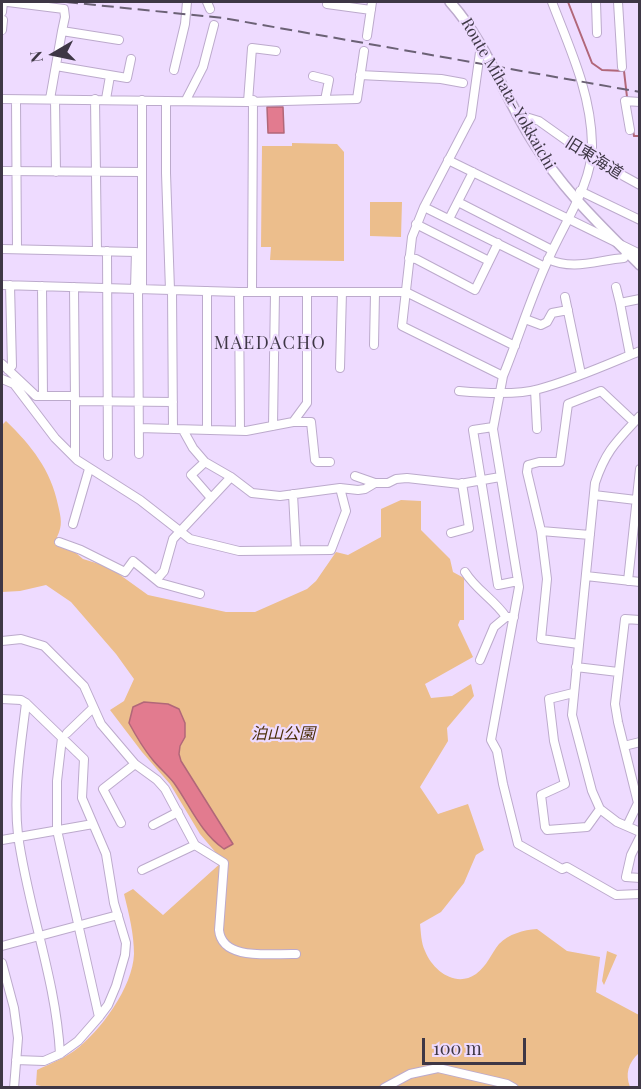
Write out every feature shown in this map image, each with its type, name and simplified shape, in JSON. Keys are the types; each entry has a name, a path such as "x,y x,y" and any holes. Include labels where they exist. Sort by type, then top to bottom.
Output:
{"main road":[{"name":"Route Mihata-Yokkaichi","path":"450,2 463,16 481,45 516,114 554,174 576,201 639,265"}],"street":[{"path":"2,30 3,2"},
{"path":"8,2 64,9 65,17 56,66 53,100 56,172"},
{"path":"174,70 185,24 187,2"},
{"path":"367,36 372,2"},
{"path":"552,2 582,81 590,125 591,158 589,174 546,263 503,376 499,393 494,427 519,587 510,617 491,740 497,751 518,844 587,884"},
{"path":"596,2 597,33"},
{"path":"618,2 622,67"},
{"path":"327,4 370,10"},
{"path":"186,100 203,67 214,25"},
{"path":"62,31 119,40"},
{"path":"481,45 471,117 424,207 412,237 402,326 503,376"},
{"path":"252,292 252,48 276,51"},
{"path":"2,99 251,101 357,99 364,51"},
{"path":"56,66 127,78 131,59"},
{"path":"360,75 441,79 463,83"},
{"path":"106,99 110,76"},
{"path":"313,76 329,80 326,100"},
{"path":"16,99 17,249"},
{"path":"94,99 97,251"},
{"path":"140,454 138,289 142,100"},
{"path":"166,101 173,429"},
{"path":"630,130 625,101 639,102"},
{"name":"旧東海道","path":"516,114 539,122 591,158 639,183"},
{"path":"448,160 639,254"},
{"path":"2,171 142,172"},
{"path":"449,219 473,172"},
{"path":"580,191 639,220"},
{"path":"458,201 552,250"},
{"path":"424,207 498,243 546,263 574,266 624,258 627,252"},
{"path":"416,224 489,261"},
{"path":"409,258 475,290 498,243"},
{"path":"2,249 136,252 138,289"},
{"path":"107,251 108,456"},
{"path":"8,370 12,366 6,285 252,292 406,292 515,346"},
{"path":"42,286 43,396"},
{"path":"74,287 75,456"},
{"path":"616,287 630,355"},
{"path":"207,291 207,430"},
{"path":"239,291 240,431"},
{"path":"273,426 275,292"},
{"path":"293,422 307,403 307,292"},
{"path":"340,368 342,292"},
{"path":"374,345 375,293"},
{"path":"565,297 581,374"},
{"path":"620,303 639,299"},
{"path":"525,319 541,325 547,322 552,314 568,310"},
{"path":"459,391 499,393 536,390 639,351"},
{"path":"2,364 36,396 107,402 173,402"},
{"path":"2,379 14,384 55,438 89,469 140,500 190,539 239,551 331,550 346,511 340,488"},
{"path":"536,390 537,429"},
{"path":"579,644 541,639 547,579 541,531 527,472 528,465 539,462 560,462 568,404 601,392 637,419 610,447 600,466 595,483 579,644 573,693 572,714 592,791 600,809 607,816 639,835 626,877 639,878"},
{"path":"139,428 240,431 293,422 311,422 315,460 330,462"},
{"path":"494,427 473,430 498,585 518,581"},
{"path":"183,430 193,448 205,462 252,493 280,496 340,488 358,490 375,483"},
{"path":"205,462 191,475 211,498"},
{"path":"73,524 89,469"},
{"path":"628,581 639,469"},
{"path":"355,476 375,483 388,483 396,479 407,478 462,483 500,477"},
{"path":"157,579 164,571 173,539 178,531 231,477"},
{"path":"451,533 470,528 462,483"},
{"path":"293,494 296,550"},
{"path":"594,495 636,500"},
{"path":"541,531 590,535"},
{"path":"59,542 81,550 125,572 133,561 160,583 200,594"},
{"path":"465,572 471,581 510,617"},
{"path":"586,576 639,582"},
{"path":"480,660 494,627 510,617"},
{"path":"627,826 638,803 615,704 625,619 639,620"},
{"path":"2,641 21,639 44,646 84,686 101,724 135,764 161,784 195,845 224,863 219,930 226,945 231,950 243,953 296,954"},
{"path":"576,667 618,672"},
{"path":"573,693 549,699 554,741 565,784 541,795 545,827 547,830 587,827 600,809"},
{"path":"2,699 21,700 26,703 65,735 84,759 81,792 106,854 126,943 126,955 113,994 99,1017 78,1041 45,1061 16,1060"},
{"path":"26,703 17,789 18,836 54,998 60,1054"},
{"path":"93,708 65,735 57,790 57,830 99,1017"},
{"path":"624,746 639,742"},
{"path":"121,823 103,789 135,764"},
{"path":"153,825 178,812"},
{"path":"2,840 93,824"},
{"path":"142,870 195,845"},
{"path":"562,869 567,867 616,895 639,894"},
{"path":"2,946 118,915"},
{"path":"2,963 14,1008 18,1038 14,1088"},
{"path":"384,1088 410,1074 438,1068 507,1084 514,1088"}],"green space":[{"path":"292,143 337,144 344,152 344,261 270,260 271,247 261,247 262,146 292,146"},
{"path":"370,202 402,202 401,237 370,236"},
{"name":"泊山公園","path":"6,421 32,449 50,480 61,518 57,537 83,559 109,567 148,595 226,612 255,612 307,589 316,581 336,552 348,555 381,537 381,509 401,500 421,501 421,530 450,559 453,572 464,578 464,620 460,620 458,625 473,657 425,684 431,698 452,696 471,684 474,696 447,728 448,741 420,787 438,814 468,804 484,850 476,855 464,883 441,912 420,924 424,948 439,971 461,979 480,971 499,944 507,938 516,933 537,929 567,951 600,957 596,992 639,1015 639,1053 628,1069 630,1087 51,1088 36,1085 37,1070 74,1051 84,1043 104,1021 128,980 134,946 124,894 133,889 163,915 223,861 200,834 170,784 110,710 124,701 134,679 116,654 71,602 46,585 20,591 2,592 2,425"},
{"path":"607,951 617,955 604,985 602,981"}],"shaded area":[{"path":"267,107 283,107 284,133 268,133"},
{"path":"144,702 168,704 179,709 185,723 185,737 179,754 181,761 233,844 224,849 208,835 174,783 140,742 129,723 133,707"}],"waterway":[{"path":"568,2 592,63 602,70 624,71 627,97"},
{"path":"633,130 634,136 640,136"}],"railway":[{"path":"66,2 223,18 640,92"}],"district":[{"name":"MAEDACHO","path":"270,343"}]}
